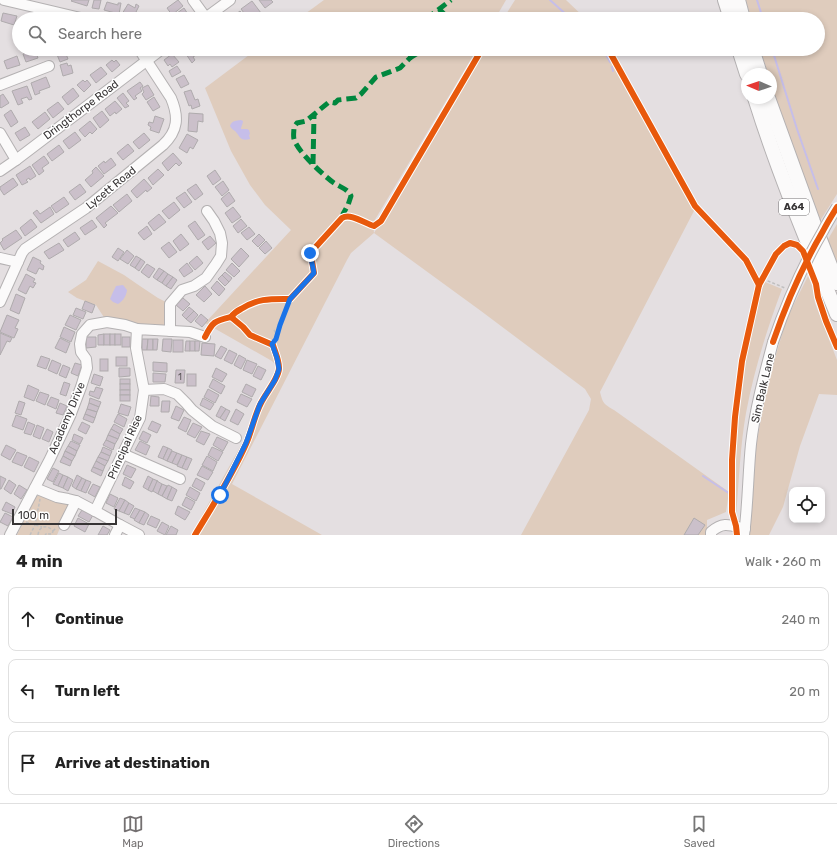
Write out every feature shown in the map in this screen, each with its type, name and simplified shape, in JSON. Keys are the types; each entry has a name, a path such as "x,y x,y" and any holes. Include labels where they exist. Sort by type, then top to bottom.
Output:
{"highway":[{"path":"725,0 729,12"},
{"path":"738,0 741,12"},
{"path":"741,56 745,68"},
{"path":"754,56 758,68"},
{"name":"A64","path":"756,104 801,226 837,314"},
{"name":"A64","path":"770,104 837,283"}],"street":[{"path":"4,0 41,4 64,12"},
{"path":"193,0 201,12"},
{"path":"213,12 230,0"},
{"name":"Lycett Road","path":"0,302 22,253 26,249 86,208 169,140 175,128 176,113 171,98 144,56"},
{"name":"Dringthorpe Road","path":"0,171 152,56"},
{"path":"0,85 49,66"},
{"path":"0,133 16,160"},
{"name":"Sim Balk Lane","path":"744,532 748,471 756,409 773,342 783,313 803,268 815,244 837,207"},
{"path":"170,331 170,304 182,290 194,286 206,278 221,256 222,243 220,234 207,211"},
{"path":"0,258 18,262"},
{"name":"Academy Drive","path":"10,535 19,520 70,416 81,387 87,368 86,359 81,352 80,344 82,334 90,325 107,322 137,329"},
{"path":"137,329 190,332 205,337"},
{"name":"Principal Rise","path":"95,511 140,418 144,390 136,348 137,329"},
{"path":"144,390 164,389 177,394 192,410 212,426 236,438"},
{"path":"123,454 180,479"},
{"path":"35,488 57,497 76,501 139,535"},
{"path":"64,525 76,501"},
{"path":"711,535 711,532 716,527 724,524 744,532"},
{"path":"115,535 120,525"}],"path":[{"path":"756,279 759,285 766,272"},
{"path":"763,279 786,288"},
{"path":"276,335 280,325"},
{"path":"30,535 41,500 35,488"},
{"path":"19,520 42,527 50,527 53,531 52,534 47,533 44,535"},
{"path":"38,535 42,527"}],"shaded area":[{"path":"324,0 506,0 499,12 308,12"},
{"path":"515,0 566,0 579,12 507,12"},
{"path":"746,0 837,0 837,194 820,221 786,133 777,104 777,68 766,68 762,56 825,56 825,12 749,12"},
{"path":"248,56 473,56 373,223 374,233 351,253 347,260 232,484 322,535 191,535 282,372 272,361 205,323 291,230 265,205 250,185 231,151 205,88"},
{"path":"481,56 615,56 651,122 647,128 695,209 600,392 606,405 729,492 726,512 707,520 707,535 521,535 589,410 591,399 585,389 374,233"},
{"path":"243,121 241,129 249,130 250,139 242,139 230,126 233,122"},
{"path":"837,224 837,266 827,241"},
{"path":"98,261 124,275 158,298 170,304 170,324 137,329 107,322 96,305 77,298 68,292 86,280"},
{"path":"808,276 812,285 815,303 837,360 837,395 819,394 800,446 783,507 769,535 748,535 755,451 768,381 787,318"},
{"path":"765,282 782,289 761,350 749,397 742,439 736,516 735,475 738,416 745,360 762,287"},
{"path":"123,285 127,290 124,298 118,304 113,302 110,299 116,286"},
{"path":"41,495 71,502 57,535 17,535 36,496"}],"building":[{"path":"89,0 87,6 71,1"},
{"path":"94,0 101,0 99,9 92,8"},
{"path":"178,0 183,6 176,12 170,12 167,8"},
{"path":"259,0 271,0 273,2 265,8"},
{"path":"252,1 260,12 243,12 241,9"},
{"path":"107,2 118,5 118,3 121,3 119,12 104,10"},
{"path":"128,4 135,8 136,4 139,6 136,12 123,12"},
{"path":"184,8 187,12 178,12"},
{"path":"3,13 12,15 12,24 1,21"},
{"path":"17,56 20,65 7,69 4,61"},
{"path":"24,56 37,56 38,58 26,62"},
{"path":"58,56 67,56 68,59 60,62"},
{"path":"169,56 174,56 179,62 172,67 170,64 168,66 164,60"},
{"path":"187,56 194,56 193,57 195,60 192,63"},
{"path":"112,60 114,62 116,60 120,65 112,72 106,65"},
{"path":"67,63 68,66 71,65 73,73 63,76 60,65"},
{"path":"177,66 181,72 172,77 169,71"},
{"path":"101,67 107,74 96,83 90,75"},
{"path":"184,75 189,84 181,88 176,79"},
{"path":"46,77 50,87 39,91 40,93 35,95 31,83"},
{"path":"83,80 85,82 87,80 91,85 84,92 77,85"},
{"path":"140,82 143,86 140,88 142,91 135,96 137,98 134,100 127,91"},
{"path":"148,85 154,95 146,100 142,94 144,92 142,88"},
{"path":"27,86 32,99 29,100 27,97 21,99 23,103 18,105 12,91"},
{"path":"73,88 79,96 68,105 62,97"},
{"path":"191,90 195,100 198,99 200,106 192,109 191,105 189,106 184,92"},
{"path":"123,93 129,101 126,103 129,106 125,108 117,98"},
{"path":"3,94 9,103 1,108 0,96"},
{"path":"154,97 160,107 153,111 147,102"},
{"path":"115,101 122,109 116,114 115,112 110,116 105,109"},
{"path":"58,102 64,109 53,118 47,110"},
{"path":"11,110 18,122 11,127 4,115"},
{"path":"102,111 109,120 100,128 93,118"},
{"path":"45,112 50,119 38,129 32,122"},
{"path":"189,113 203,114 203,122 198,121 197,132 188,131"},
{"path":"155,116 164,119 159,133 150,130 151,127 148,125 149,122 153,123"},
{"path":"90,121 97,129 92,134 90,132 85,137 79,130"},
{"path":"25,127 30,135 20,141 15,133"},
{"path":"75,132 81,140 69,149 63,141"},
{"path":"144,133 150,140 139,149 133,142"},
{"path":"187,134 198,140 193,149 190,147 187,153 179,148"},
{"path":"128,144 134,151 123,160 117,153"},
{"path":"59,145 64,152 52,161 47,154"},
{"path":"173,153 182,163 179,166 176,163 168,171 162,163"},
{"path":"44,156 49,163 42,168 44,171 39,175 32,165"},
{"path":"111,158 116,165 104,174 98,166"},
{"path":"30,166 36,176 30,180 29,178 26,180 28,182 22,185 16,175"},
{"path":"96,167 104,176 91,187 85,180 93,173 92,171"},
{"path":"158,169 164,175 153,185 148,178"},
{"path":"215,170 221,179 213,185 207,176"},
{"path":"13,178 18,185 4,195 0,187"},
{"path":"144,179 152,188 147,192 146,190 137,198 131,191"},
{"path":"223,181 229,190 222,196 215,187"},
{"path":"80,184 86,192 75,200 69,192"},
{"path":"196,184 203,194 195,200 187,190"},
{"path":"185,192 192,202 184,208 176,198"},
{"path":"229,192 235,201 227,207 221,199"},
{"path":"127,194 132,201 119,212 113,205"},
{"path":"64,197 69,204 56,213 51,206"},
{"path":"174,202 180,210 169,219 162,211"},
{"path":"111,206 118,213 105,223 107,225 104,228 96,218"},
{"path":"50,207 54,214 41,223 33,213 37,210 40,214"},
{"path":"233,207 241,217 232,223 225,213"},
{"path":"159,214 166,222 154,231 148,223"},
{"path":"31,219 37,227 25,236 20,228"},
{"path":"241,219 247,226 238,233 233,226"},
{"path":"92,220 97,227 85,235 80,228"},
{"path":"195,221 205,235 198,240 188,226"},
{"path":"147,226 152,234 144,240 138,233"},
{"path":"249,227 255,234 247,240 241,233"},
{"path":"16,230 22,238 4,250 0,243 3,240 2,239"},
{"path":"75,232 80,239 68,247 63,240"},
{"path":"181,234 189,244 180,251 173,241"},
{"path":"259,234 265,240 258,247 252,241"},
{"path":"210,236 216,243 208,250 202,242"},
{"path":"266,241 272,248 265,254 259,248"},
{"path":"169,242 177,252 169,258 161,248"},
{"path":"59,243 64,250 49,259 44,252"},
{"path":"118,248 124,252 118,261 112,257"},
{"path":"241,248 249,256 239,267 231,259"},
{"path":"127,250 134,256 128,264 120,259"},
{"path":"136,256 141,259 135,268 130,265"},
{"path":"197,256 203,263 195,270 189,263"},
{"path":"33,257 41,261 40,263 44,266 43,270 39,268 36,274 27,270"},
{"path":"141,259 145,262 139,271 135,268"},
{"path":"187,263 193,271 184,277 179,270"},
{"path":"232,263 240,271 234,277 226,270"},
{"path":"147,264 155,269 149,278 141,272"},
{"path":"159,268 164,271 157,280 153,277"},
{"path":"164,271 168,274 162,283 157,280"},
{"path":"225,272 232,278 229,282 222,275"},
{"path":"26,274 35,279 33,282 36,283 33,288 30,286 26,294 18,290"},
{"path":"168,274 173,277 166,286 162,283"},
{"path":"222,275 229,282 225,286 218,279"},
{"path":"173,277 177,280 171,289 166,286"},
{"path":"217,281 225,289 219,296 211,288"},
{"path":"205,286 212,294 204,302 196,295"},
{"path":"16,294 25,298 19,314 10,310"},
{"path":"183,298 190,304 183,311 176,305"},
{"path":"85,301 95,305 92,313 82,309"},
{"path":"189,307 194,311 186,319 182,315"},
{"path":"76,308 86,312 83,319 73,315"},
{"path":"194,311 198,315 191,323 186,319"},
{"path":"201,314 208,320 202,327 195,321"},
{"path":"7,315 19,320 15,328 18,329 14,338 0,332"},
{"path":"70,315 81,320 76,330 65,325"},
{"path":"64,327 75,332 71,342 60,337"},
{"path":"0,333 12,338 10,342 7,341 0,355"},
{"path":"104,334 104,345 98,345 98,335"},
{"path":"104,334 110,334 110,345 104,345"},
{"path":"110,334 115,334 115,345 110,345"},
{"path":"115,334 121,334 121,345 115,345"},
{"path":"86,337 96,337 96,347 86,348"},
{"path":"122,337 130,337 130,347 122,347"},
{"path":"60,338 70,343 66,353 55,348"},
{"path":"142,339 148,339 147,350 142,350"},
{"path":"148,339 153,339 153,350 147,350"},
{"path":"153,339 158,339 157,350 153,350"},
{"path":"163,339 172,339 171,352 162,351"},
{"path":"173,340 183,340 183,352 173,352"},
{"path":"186,341 190,341 190,351 185,351"},
{"path":"190,341 195,341 195,351 190,351"},
{"path":"195,341 200,341 199,351 195,351"},
{"path":"202,343 215,344 214,356 201,355"},
{"path":"221,346 227,349 221,359 215,356"},
{"path":"229,350 237,354 232,364 224,360"},
{"path":"239,355 246,359 241,369 234,365"},
{"path":"41,356 50,359 46,369 37,366"},
{"path":"116,357 127,357 127,366 116,366"},
{"path":"100,359 108,359 108,371 100,371"},
{"path":"52,360 61,364 57,374 48,370"},
{"path":"247,360 257,364 252,374 243,370"},
{"path":"153,362 167,363 167,372 153,371"},
{"path":"75,363 82,365 78,376 71,373"},
{"path":"63,365 70,368 66,378 59,375"},
{"path":"258,366 266,370 261,380 253,376"},
{"path":"119,368 130,368 130,376 119,377"},
{"path":"216,368 227,374 222,382 212,377"},
{"path":"176,370 185,370 184,383 175,383"},
{"path":"153,373 166,374 165,382 153,382"},
{"path":"94,374 103,377 100,386 91,383"},
{"path":"187,374 196,374 196,386 187,386"},
{"path":"120,379 130,379 130,384 120,384"},
{"path":"213,379 225,386 221,394 209,387"},
{"path":"64,382 70,384 66,396 60,394"},
{"path":"120,384 130,384 130,390 120,390"},
{"path":"246,384 256,389 252,397 242,392"},
{"path":"28,385 39,390 34,401 24,397"},
{"path":"96,387 103,389 99,399 89,395 90,391 94,392"},
{"path":"208,389 219,395 215,403 204,397"},
{"path":"120,390 130,390 130,395 120,395"},
{"path":"40,392 49,395 45,405 36,401"},
{"path":"241,394 252,399 247,407 237,402"},
{"path":"120,395 130,395 130,401 120,401"},
{"path":"151,396 159,397 159,406 150,406"},
{"path":"51,397 59,400 56,409 47,405"},
{"path":"90,398 101,402 99,407 89,403"},
{"path":"203,398 214,404 210,410 200,405"},
{"path":"19,401 25,403 21,415 15,413"},
{"path":"162,401 170,401 169,412 161,412"},
{"path":"60,403 67,406 63,415 56,413"},
{"path":"89,403 99,407 97,412 87,409"},
{"path":"121,404 131,407 128,416 118,413"},
{"path":"176,406 184,410 179,421 171,418"},
{"path":"221,406 226,409 220,418 216,416"},
{"path":"87,409 97,412 95,418 85,414"},
{"path":"226,409 230,411 225,421 220,418"},
{"path":"236,409 244,414 238,425 230,421"},
{"path":"85,414 95,418 93,423 83,419"},
{"path":"118,414 127,419 124,427 114,422"},
{"path":"16,415 27,419 23,430 12,426"},
{"path":"184,417 191,420 186,432 178,428"},
{"path":"152,421 161,425 157,433 148,429"},
{"path":"28,422 35,425 31,435 24,433"},
{"path":"82,422 90,426 86,434 78,430"},
{"path":"193,423 202,427 195,438 187,434"},
{"path":"114,424 123,429 120,434 111,429"},
{"path":"37,425 44,428 40,439 33,436"},
{"path":"47,429 53,432 49,442 42,439"},
{"path":"111,429 120,434 118,439 108,435"},
{"path":"143,431 151,435 147,443 139,439"},
{"path":"201,431 210,434 204,445 196,441"},
{"path":"74,434 83,438 80,444 72,440"},
{"path":"108,435 118,439 115,444 106,440"},
{"path":"217,437 228,442 223,451 213,445"},
{"path":"106,440 115,444 113,450 103,445"},
{"path":"71,441 80,445 77,451 68,446"},
{"path":"140,441 150,446 146,455 135,450"},
{"path":"6,445 16,450 10,460 1,455"},
{"path":"68,446 77,451 75,456 65,451"},
{"path":"163,446 168,448 163,459 158,457"},
{"path":"103,447 112,451 110,456 101,452"},
{"path":"212,447 223,452 218,461 208,455"},
{"path":"168,448 172,450 167,461 163,459"},
{"path":"65,451 75,456 72,461 63,456"},
{"path":"172,451 177,453 172,463 167,461"},
{"path":"17,452 27,456 22,466 12,462"},
{"path":"101,452 110,456 108,461 98,457"},
{"path":"177,453 182,455 177,465 172,463"},
{"path":"182,455 187,457 182,468 177,466"},
{"path":"63,456 72,461 70,466 60,462"},
{"path":"207,456 217,462 213,471 202,465"},
{"path":"29,457 39,462 34,472 24,467"},
{"path":"98,457 108,461 105,466 96,461"},
{"path":"187,457 192,459 187,470 182,468"},
{"path":"96,461 105,466 103,471 93,467"},
{"path":"127,465 136,469 131,478 123,474"},
{"path":"202,466 213,472 208,480 197,475"},
{"path":"93,467 103,471 101,476 91,471"},
{"path":"53,468 59,471 53,482 47,479"},
{"path":"59,473 63,475 58,486 53,484"},
{"path":"63,475 68,477 63,488 58,486"},
{"path":"77,475 82,478 76,489 72,486"},
{"path":"0,476 6,479 1,489 0,489"},
{"path":"148,476 153,479 148,490 143,487"},
{"path":"68,477 73,480 68,491 63,488"},
{"path":"125,477 134,482 130,489 122,485"},
{"path":"82,478 86,480 81,491 76,489"},
{"path":"196,478 205,483 201,491 192,486"},
{"path":"153,479 158,481 152,492 148,490"},
{"path":"9,480 16,485 11,494 4,489"},
{"path":"86,480 91,482 86,493 81,491"},
{"path":"157,481 162,484 158,494 153,491"},
{"path":"93,484 100,487 95,497 88,493"},
{"path":"162,484 167,486 162,496 158,494"},
{"path":"19,485 27,490 21,499 14,494"},
{"path":"168,485 172,487 167,499 162,496"},
{"path":"172,487 177,490 172,501 167,499"},
{"path":"190,487 200,493 196,501 186,495"},
{"path":"110,494 118,498 114,507 106,503"},
{"path":"186,497 195,502 191,510 182,505"},
{"path":"120,498 125,500 119,511 114,509"},
{"path":"125,500 129,503 124,513 119,511"},
{"path":"6,502 15,507 12,514 2,510"},
{"path":"129,503 134,506 129,515 124,513"},
{"path":"178,506 190,512 185,520 175,514"},
{"path":"135,508 140,510 135,519 130,517"},
{"path":"82,510 93,515 89,522 78,516"},
{"path":"140,510 145,512 139,523 134,520"},
{"path":"145,512 149,515 144,525 139,523"},
{"path":"5,513 13,517 8,526 0,522"},
{"path":"151,516 160,520 156,528 147,524"},
{"path":"78,518 89,524 85,532 74,526"},
{"path":"694,518 705,525 698,535 684,535"},
{"path":"162,522 169,526 165,535 157,531"},
{"path":"103,526 110,530 107,535 98,535"},
{"path":"171,526 178,530 176,535 166,535"}],"waterway":[{"path":"550,0 563,12"},
{"path":"757,0 761,12"},
{"path":"607,56 610,62"},
{"path":"774,56 818,189"},
{"path":"612,67 613,71"},
{"path":"703,476 730,494"}],"marked path":[{"path":"435,12 451,0"},
{"path":"439,9 442,12"},
{"path":"345,217 343,214 348,205 351,196 350,194 330,180 305,156 294,139 294,127 297,123 306,121 329,102 335,103 338,100 356,98 376,77 400,68 411,56"},
{"path":"313,164 314,115"}],"cycle path":[{"path":"205,337 215,322 231,317 247,305 265,300 290,299 314,273 311,255 312,251 342,218 353,217 374,226 381,221 478,56"},
{"path":"612,56 695,206 746,260 759,285 776,254 784,246 790,243 797,245 803,251 816,284 818,297 826,321 837,347"},
{"path":"773,342 801,272 837,207"},
{"path":"737,535 732,512 732,460 735,417 742,361 759,285"},
{"path":"195,535 235,468 248,439 259,408 274,381 279,368 273,345 250,335 231,317"}],"route":[{"path":"220,495 246,443 260,404 275,380 279,369 272,344 276,339 290,299 314,273 310,253"}]}
